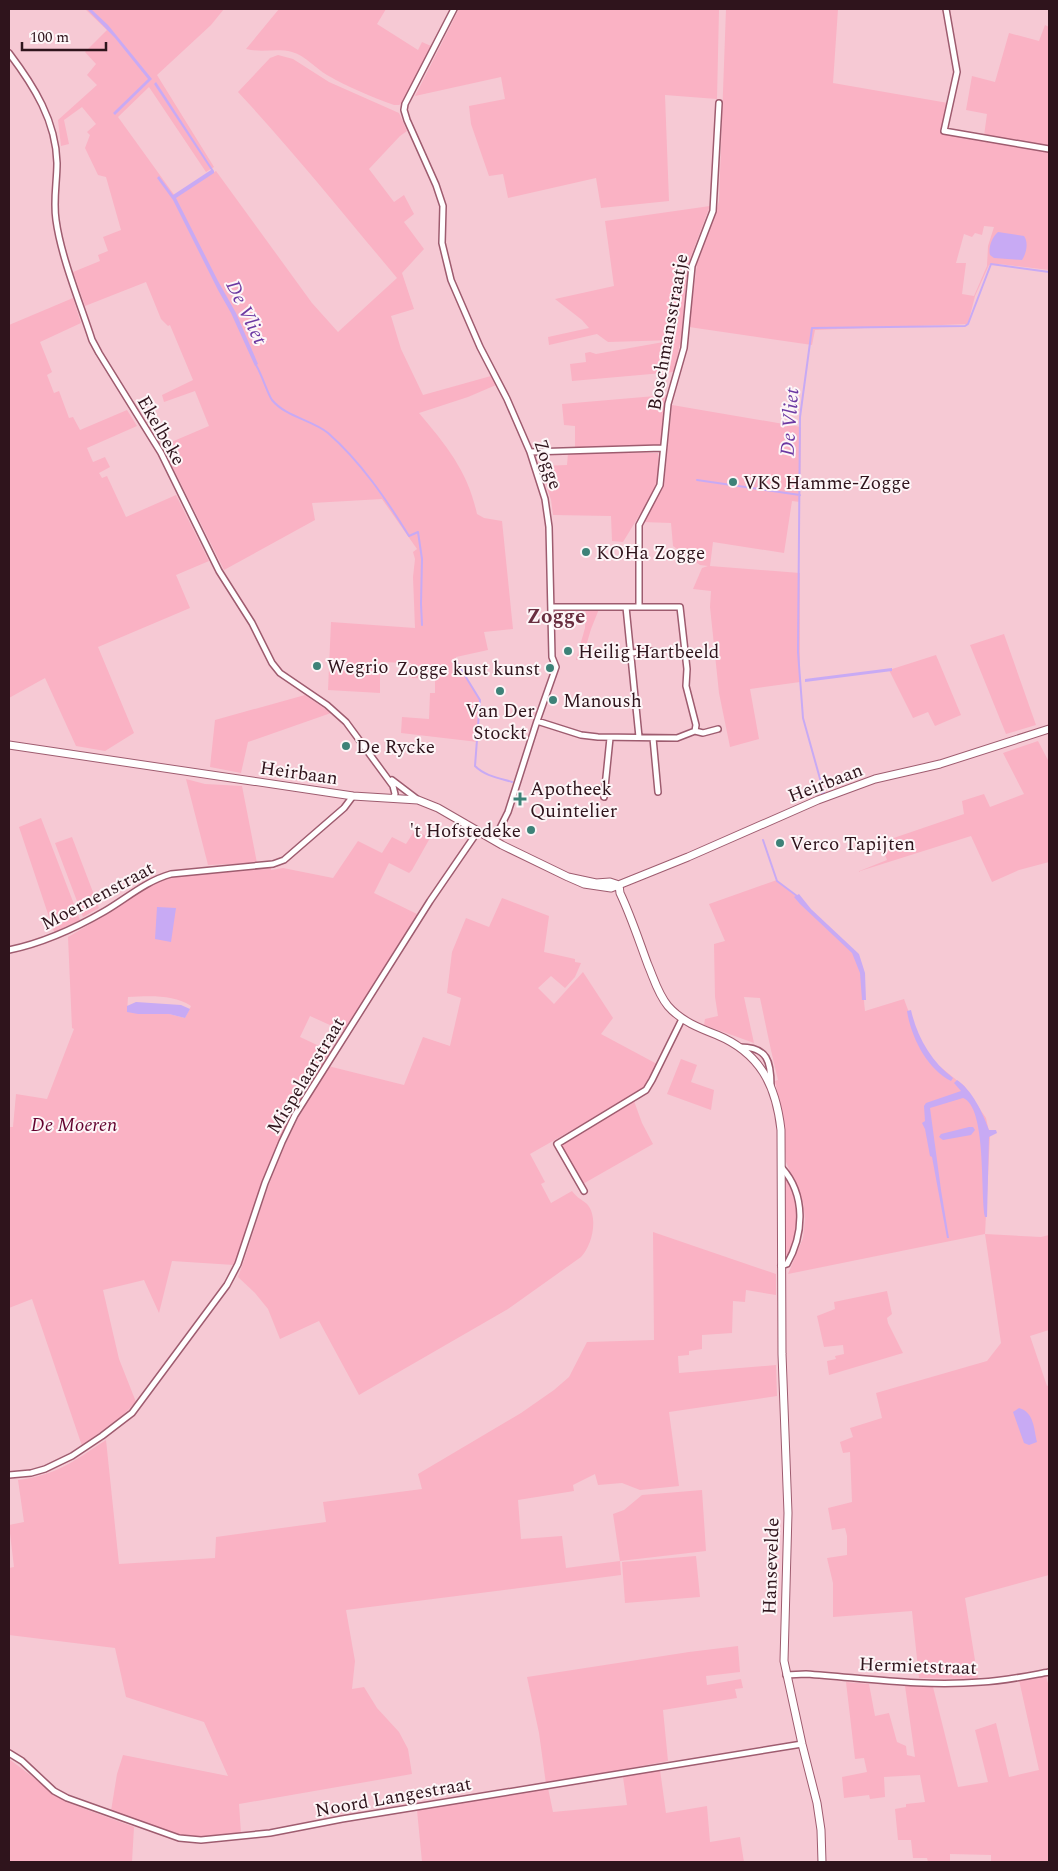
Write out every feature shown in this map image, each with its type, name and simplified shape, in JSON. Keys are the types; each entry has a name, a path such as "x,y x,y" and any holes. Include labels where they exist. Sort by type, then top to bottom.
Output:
{"main road":[{"name":"Heirbaan","path":"9,745 354,796 417,800 438,808 494,840 568,877 596,883 610,882 619,885 818,800 875,779 940,764 1049,729"},
{"path":"619,885 620,894 660,993 673,1011 682,1019"},
{"name":"Hansevelde","path":"682,1019 740,1047 754,1060 766,1076 779,1112 782,1168 782,1354 788,1497 784,1648 786,1675 819,1812 822,1830 822,1862"}],"street":[{"name":"Zogge","path":"454,9 405,104 404,110 443,206 442,243 451,280 480,347 507,399 530,452 548,512 552,657 556,667 508,812 494,840"},
{"path":"946,9 956,72 944,131 1049,149"},
{"name":"Ekelbeke","path":"9,53 24,73 51,123 56,147 54,206 58,230 87,323 99,353 161,453 219,571 252,623 272,662 280,673 327,704 346,722 386,776 394,790 393,798"},
{"name":"Boschmansstraatje","path":"639,607 640,522 660,485 662,448 668,404 684,348 692,266 713,211 719,103"},
{"path":"530,452 662,448"},
{"path":"552,606 680,607 687,669 686,686 696,726 695,731"},
{"path":"626,607 639,737"},
{"path":"631,653 656,651"},
{"path":"537,721 581,735 610,738 677,738 695,731 703,733 718,730"},
{"path":"604,797 610,738"},
{"path":"653,738 658,792"},
{"name":"Ekelbeke","path":"386,776 417,800"},
{"name":"Moernenstraat","path":"9,950 67,932 156,878 171,874 272,864 284,860 344,808 354,796"},
{"name":"Mispelaarstraat","path":"9,1475 31,1473 45,1469 72,1456 102,1436 132,1412 227,1285 238,1264 275,1158 295,1115 430,901 478,831"},
{"path":"584,1191 557,1144 646,1090 682,1019"},
{"path":"740,1047 759,1050 767,1057 771,1073 771,1087"},
{"path":"782,1168 790,1177 798,1201 801,1227 791,1257 787,1264 782,1266"},
{"name":"Hermietstraat","path":"786,1675 806,1674 934,1684 982,1682 1049,1672"},
{"name":"Noord Langestraat","path":"9,1753 22,1761 54,1791 67,1798 179,1838 201,1840 270,1833 351,1817 802,1744"}],"green space":[{"path":"85,9 224,9 211,25 157,75 214,167 206,172 149,87 118,117 175,196 216,171 312,303 338,332 397,278 299,161 238,92 270,58 278,55 293,59 329,82 399,113 407,131 369,169 394,202 404,195 414,214 404,222 424,249 402,273 414,309 391,316 401,349 423,395 491,376 496,385 468,397 419,413 439,437 462,472 477,514 484,518 502,521 513,629 484,632 488,650 456,657 456,661 480,700 478,742 401,733 402,717 429,719 430,693 435,693 435,679 412,678 411,663 380,662 380,693 328,690 331,622 415,628 413,577 415,559 413,552 417,549 382,499 312,503 315,520 224,570 162,446 209,426 195,391 164,402 162,395 193,380 170,325 168,326 161,319 146,282 85,306 73,272 100,261 98,255 108,251 103,237 121,230 106,177 98,175 85,148 90,135 87,132 96,124 82,107 64,120 69,144 61,146 58,120 97,85 87,75 96,64 85,52 107,30"},
{"path":"279,9 386,9 377,24 418,50 422,42 431,46 402,103 394,105 335,79 306,59 292,52 246,49"},
{"path":"459,9 719,9 717,99 665,95 669,201 601,208 596,178 508,198 503,174 489,176 471,124 469,106 505,99 501,77 415,96"},
{"path":"726,9 838,9 833,83 948,103 940,133 1049,152 1049,270 999,264 989,265 975,296 968,324 815,330 812,345 689,327 697,264 719,201","holes":["984,226 994,227 988,246 987,266 974,296 962,294 966,263 956,263 964,234 972,237 975,233 982,235"]},
{"path":"1045,25 1049,27 1049,147 984,136 987,114 966,110 972,76 995,82 1009,33 1039,41"},
{"path":"710,206 690,259 681,339 674,372 572,381 570,364 586,362 585,353 596,354 675,340 608,342 597,334 549,345 548,337 589,328 582,320 555,299 614,286 605,221"},
{"path":"73,298 81,323 40,342 52,372 47,375 54,393 59,391 69,418 73,417 80,430 127,410 137,426 87,448 93,462 105,457 110,467 99,473 102,478 107,476 126,517 176,495 209,561 176,575 190,608 98,647 134,733 105,751 76,746 45,678 9,698 9,325"},
{"path":"667,395 662,444 657,448 575,448 575,426 564,425 562,404"},
{"path":"672,405 801,427 800,502 792,501 784,553 713,542 710,566 800,573 800,682 750,689 759,739 730,747 719,693 710,607 711,591 693,589 702,568 708,566 700,565 673,546 671,523 642,522 664,486"},
{"path":"568,453 658,453 659,483 623,542 612,541 611,516 553,515 551,500 540,466 567,465"},
{"path":"601,604 582,660 576,660 585,628 586,605"},
{"path":"1004,634 1036,725 1006,734 970,645"},
{"path":"936,655 961,715 935,726 928,712 913,718 889,670"},
{"path":"305,695 331,713 248,742 241,773 210,767 215,720"},
{"path":"1038,741 1049,762 1049,862 1019,870 992,882 971,836 857,872 887,860 879,843 964,814 962,801 984,794 990,807 1024,794 1003,753"},
{"path":"186,779 205,784 242,786 257,863 208,865"},
{"path":"41,818 80,920 54,932 19,827"},
{"name":"De Moeren","path":"415,830 430,838 409,873 389,863 374,893 417,914 343,1031 310,1016 300,1037 330,1051 286,1127 270,1163 234,1265 172,1261 159,1313 144,1280 103,1290 119,1359 136,1402 121,1417 82,1446 32,1299 9,1308 9,1127 13,1127 16,1094 47,1099 74,1029 72,1028 68,937 114,910 144,888 170,876 271,867 271,870 283,868 333,878 358,841 382,853 392,837 406,844","holes":["152,996 177,999 191,1006 185,1018 169,1014 127,1012 128,997"]},
{"path":"72,837 99,908 83,917 55,843"},
{"path":"777,880 823,921 848,946 856,957 860,965 863,982 865,1011 904,999 919,1040 933,1061 964,1086 986,1118 990,1136 985,1234 788,1274 803,1238 805,1219 803,1202 786,1162 782,1113 775,1081 778,1080 760,998 744,997 754,1043 704,1025 705,1019 718,1016 715,997 714,944 725,941 709,904"},
{"path":"502,898 549,916 544,952 575,959 575,962 581,963 575,977 565,988 551,976 538,988 554,1004 583,972 613,1018 601,1034 657,1064 647,1085 639,1092 530,1154 545,1182 541,1184 551,1203 572,1191 591,1210 593,1231 588,1246 581,1257 508,1309 359,1395 319,1321 280,1339 268,1309 238,1277 267,1191 289,1135 328,1066 404,1085 423,1037 450,1046 461,998 447,993 452,952 466,918 489,927"},
{"path":"681,1059 697,1065 691,1082 714,1090 711,1110 667,1094"},
{"path":"634,1101 642,1123 653,1144 581,1185 561,1147 562,1144"},
{"path":"785,1179 794,1198 797,1218 796,1238 788,1256 786,1255"},
{"path":"653,1232 776,1274 776,1295 746,1290 745,1302 733,1301 732,1333 702,1335 702,1349 689,1351 689,1355 678,1356 679,1373 776,1365 777,1396 669,1412 679,1486 640,1490 622,1483 598,1485 595,1474 573,1485 574,1491 518,1500 521,1539 562,1536 566,1568 620,1561 621,1575 346,1610 355,1661 352,1689 364,1687 377,1708 399,1732 408,1749 412,1774 239,1804 241,1833 197,1837 182,1836 111,1811 117,1774 123,1755 228,1776 204,1722 126,1697 115,1648 9,1635 9,1568 14,1567 9,1525 24,1522 18,1480 55,1471 106,1440 119,1564 215,1558 216,1537 326,1522 323,1502 422,1489 418,1474 521,1413 569,1377 587,1342 654,1340"},
{"path":"985,1234 1041,1237 1049,1235 1049,1330 1030,1336 1047,1386 1049,1385 1049,1575 965,1598 978,1679 919,1678 912,1611 833,1617 833,1583 827,1558 847,1555 847,1536 845,1528 832,1530 828,1508 852,1502 850,1452 843,1453 840,1442 853,1437 850,1428 882,1418 876,1393 987,1361 1001,1343"},
{"path":"887,1291 892,1314 887,1318 888,1323 903,1353 829,1375 827,1361 836,1359 835,1356 844,1354 843,1345 824,1347 817,1316 835,1309 834,1302"},
{"path":"702,1490 706,1551 620,1561 613,1514 624,1510 642,1495"},
{"path":"696,1556 700,1597 625,1603 622,1562"},
{"path":"738,1646 740,1672 706,1676 707,1685 741,1679 743,1688 735,1689 737,1698 663,1710 668,1761 546,1784 539,1733 527,1677"},
{"path":"1046,1676 1049,1687 1049,1862 991,1862 991,1855 950,1854 950,1862 928,1862 927,1858 913,1858 911,1840 898,1840 895,1809 906,1807 906,1804 925,1802 920,1775 884,1777 885,1797 870,1799 869,1795 844,1798 842,1777 867,1772 864,1758 855,1759 846,1682 869,1684 875,1716 889,1713 897,1742 906,1746 907,1755 915,1757 905,1686 933,1687 958,1787 988,1782 975,1730 996,1723 1009,1777 1039,1770 1019,1680"},
{"path":"9,1759 66,1802 134,1827 132,1862 9,1862"},
{"path":"660,1770 666,1813 707,1806 710,1842 740,1837 744,1862 422,1862 417,1810 548,1788 553,1812 627,1805 623,1777"}],"shaded area":[{"path":"87,9 91,9 108,25 152,79 115,115 113,113 148,79 115,38"},
{"path":"156,82 214,171 214,173 176,198 236,313 258,364 255,366 231,313 173,200 157,178 159,176 173,195 211,170 154,84"},
{"path":"998,232 1024,236 1026,248 1022,260 994,258 990,255 991,243"},
{"path":"892,668 892,671 805,682 805,679"},
{"path":"799,894 811,909 859,954 865,973 866,1000 862,1000 860,973 852,953 800,904 794,897"},
{"path":"157,907 176,908 171,942 155,939"},
{"path":"136,1002 181,1005 190,1009 185,1018 169,1014 127,1012 127,1006"},
{"path":"911,1010 917,1030 926,1048 938,1064 953,1078 951,1081 935,1069 916,1041 907,1011"},
{"path":"957,1080 972,1096 989,1130 996,1130 997,1133 989,1137 987,1217 985,1217 979,1134 976,1117 971,1105 963,1098 930,1108 949,1238 947,1238 932,1157 930,1156 925,1129 922,1123 925,1121 924,1106 926,1103 961,1091 954,1083"},
{"path":"973,1127 975,1130 971,1135 943,1140 939,1137 941,1134"},
{"path":"1019,1408 1028,1413 1034,1427 1037,1442 1029,1445 1024,1443 1013,1412"}],"waterway":[{"name":"De Vliet","path":"822,794 824,793 803,718 798,652 800,417 812,328 965,326 968,324 991,264 1049,272"},
{"name":"De Vliet","path":"256,365 272,400 284,411 328,433 351,456 372,482 409,536 418,532 422,559 422,625"},
{"path":"697,480 800,495"},
{"name":"De Vliet","path":"456,661 480,700 475,766 497,778 512,782"},
{"path":"763,840 777,881 797,896"}],"place":[{"name":"VKS Hamme-Zogge","path":"733,482"},
{"name":"KOHa Zogge","path":"586,552"},
{"name":"Heilig Hartbeeld","path":"568,651"},
{"name":"Wegrio","path":"317,666"},
{"name":"Zogge kust kunst","path":"550,668"},
{"name":"Van Der Stockt","path":"500,691"},
{"name":"Manoush","path":"553,700"},
{"name":"De Rycke","path":"346,746"},
{"name":"Apotheek Quintelier","path":"520,799"},
{"name":"'t Hofstedeke","path":"531,830"},
{"name":"Verco Tapijten","path":"780,843"}],"district":[{"name":"Zogge","path":"556,616"}]}
